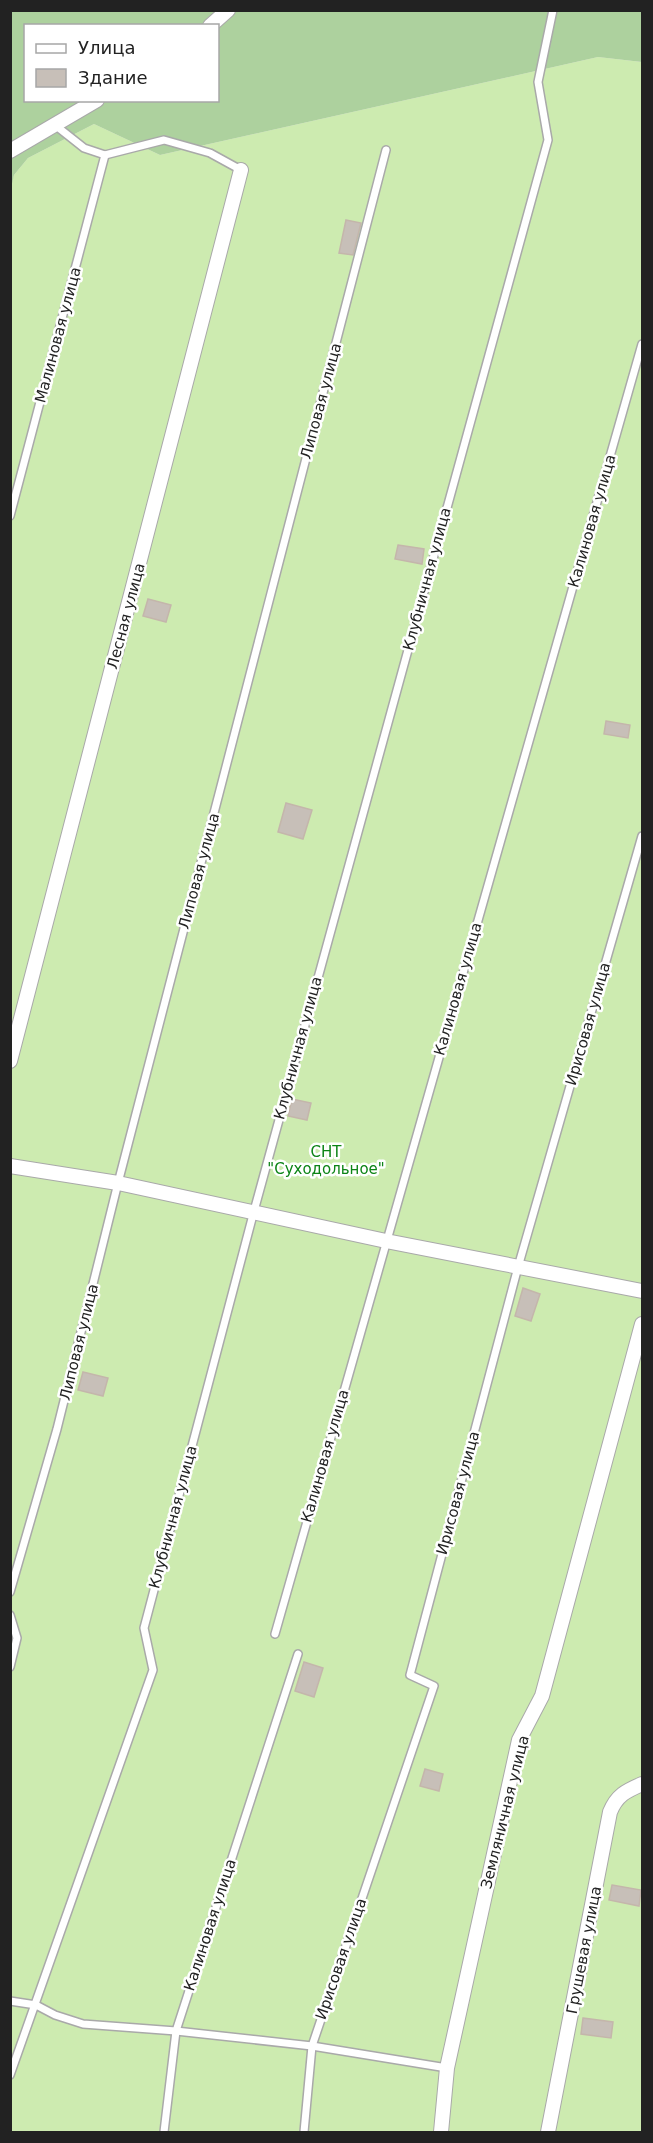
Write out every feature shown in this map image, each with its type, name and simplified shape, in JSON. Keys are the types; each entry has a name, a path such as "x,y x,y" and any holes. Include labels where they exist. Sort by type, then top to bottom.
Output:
{"street":[{"path":"212,24 228,10"},
{"path":"10,151 94,102"},
{"name":"Лесная улица","path":"10,1061 241,170"},
{"path":"10,1166 118,1183 642,1291"},
{"name":"Земляничная улица","path":"441,2133 447,2068 519,1740 542,1696 642,1324"},
{"name":"Грушевая улица","path":"548,2133 610,1812 615,1800 623,1792 642,1784"}],"lane":[{"name":"Клубничная улица","path":"10,2075 153,1670 144,1628 254,1211 548,140 538,82 553,10"},
{"path":"55,125 84,148 105,155 165,141 210,153 241,170"},
{"name":"Липовая улица","path":"10,1592 57,1429 118,1183 387,150"},
{"name":"Малиновая улица","path":"10,516 105,155"},
{"name":"Калиновая улица","path":"275,1634 642,344"},
{"name":"Ирисовая улица","path":"304,2133 312,2046 434,1686 410,1675 518,1267 642,836"},
{"path":"10,1615 17,1638 10,1666"},
{"name":"Калиновая улица","path":"164,2133 176,2031 298,1654"},
{"path":"10,2001 36,2006 83,2024 176,2031 312,2046 447,2068"}],"green space":[{"path":"11,11 642,11 642,62 598,57 160,155 94,124 28,158 14,175 11,188"},
{"name":"СНТ \"Суходольное\"","path":"598,57 642,62 642,2132 11,2132 10,188 14,175 28,158 94,124 160,155"}],"building":[{"path":"346,220 361,223 353,255 339,253"},
{"path":"398,545 424,549 422,564 395,559"},
{"path":"148,599 171,605 166,622 143,616"},
{"path":"606,721 630,725 628,738 604,734"},
{"path":"286,803 312,810 303,839 278,832"},
{"path":"292,1099 311,1103 307,1120 288,1116"},
{"path":"523,1288 540,1294 531,1321 515,1316"},
{"path":"83,1372 108,1378 103,1396 78,1390"},
{"path":"304,1662 323,1668 314,1697 295,1691"},
{"path":"425,1769 443,1774 439,1791 420,1786"},
{"path":"612,1885 641,1890 639,1906 609,1900"},
{"path":"583,2018 613,2022 611,2038 581,2034"}]}
